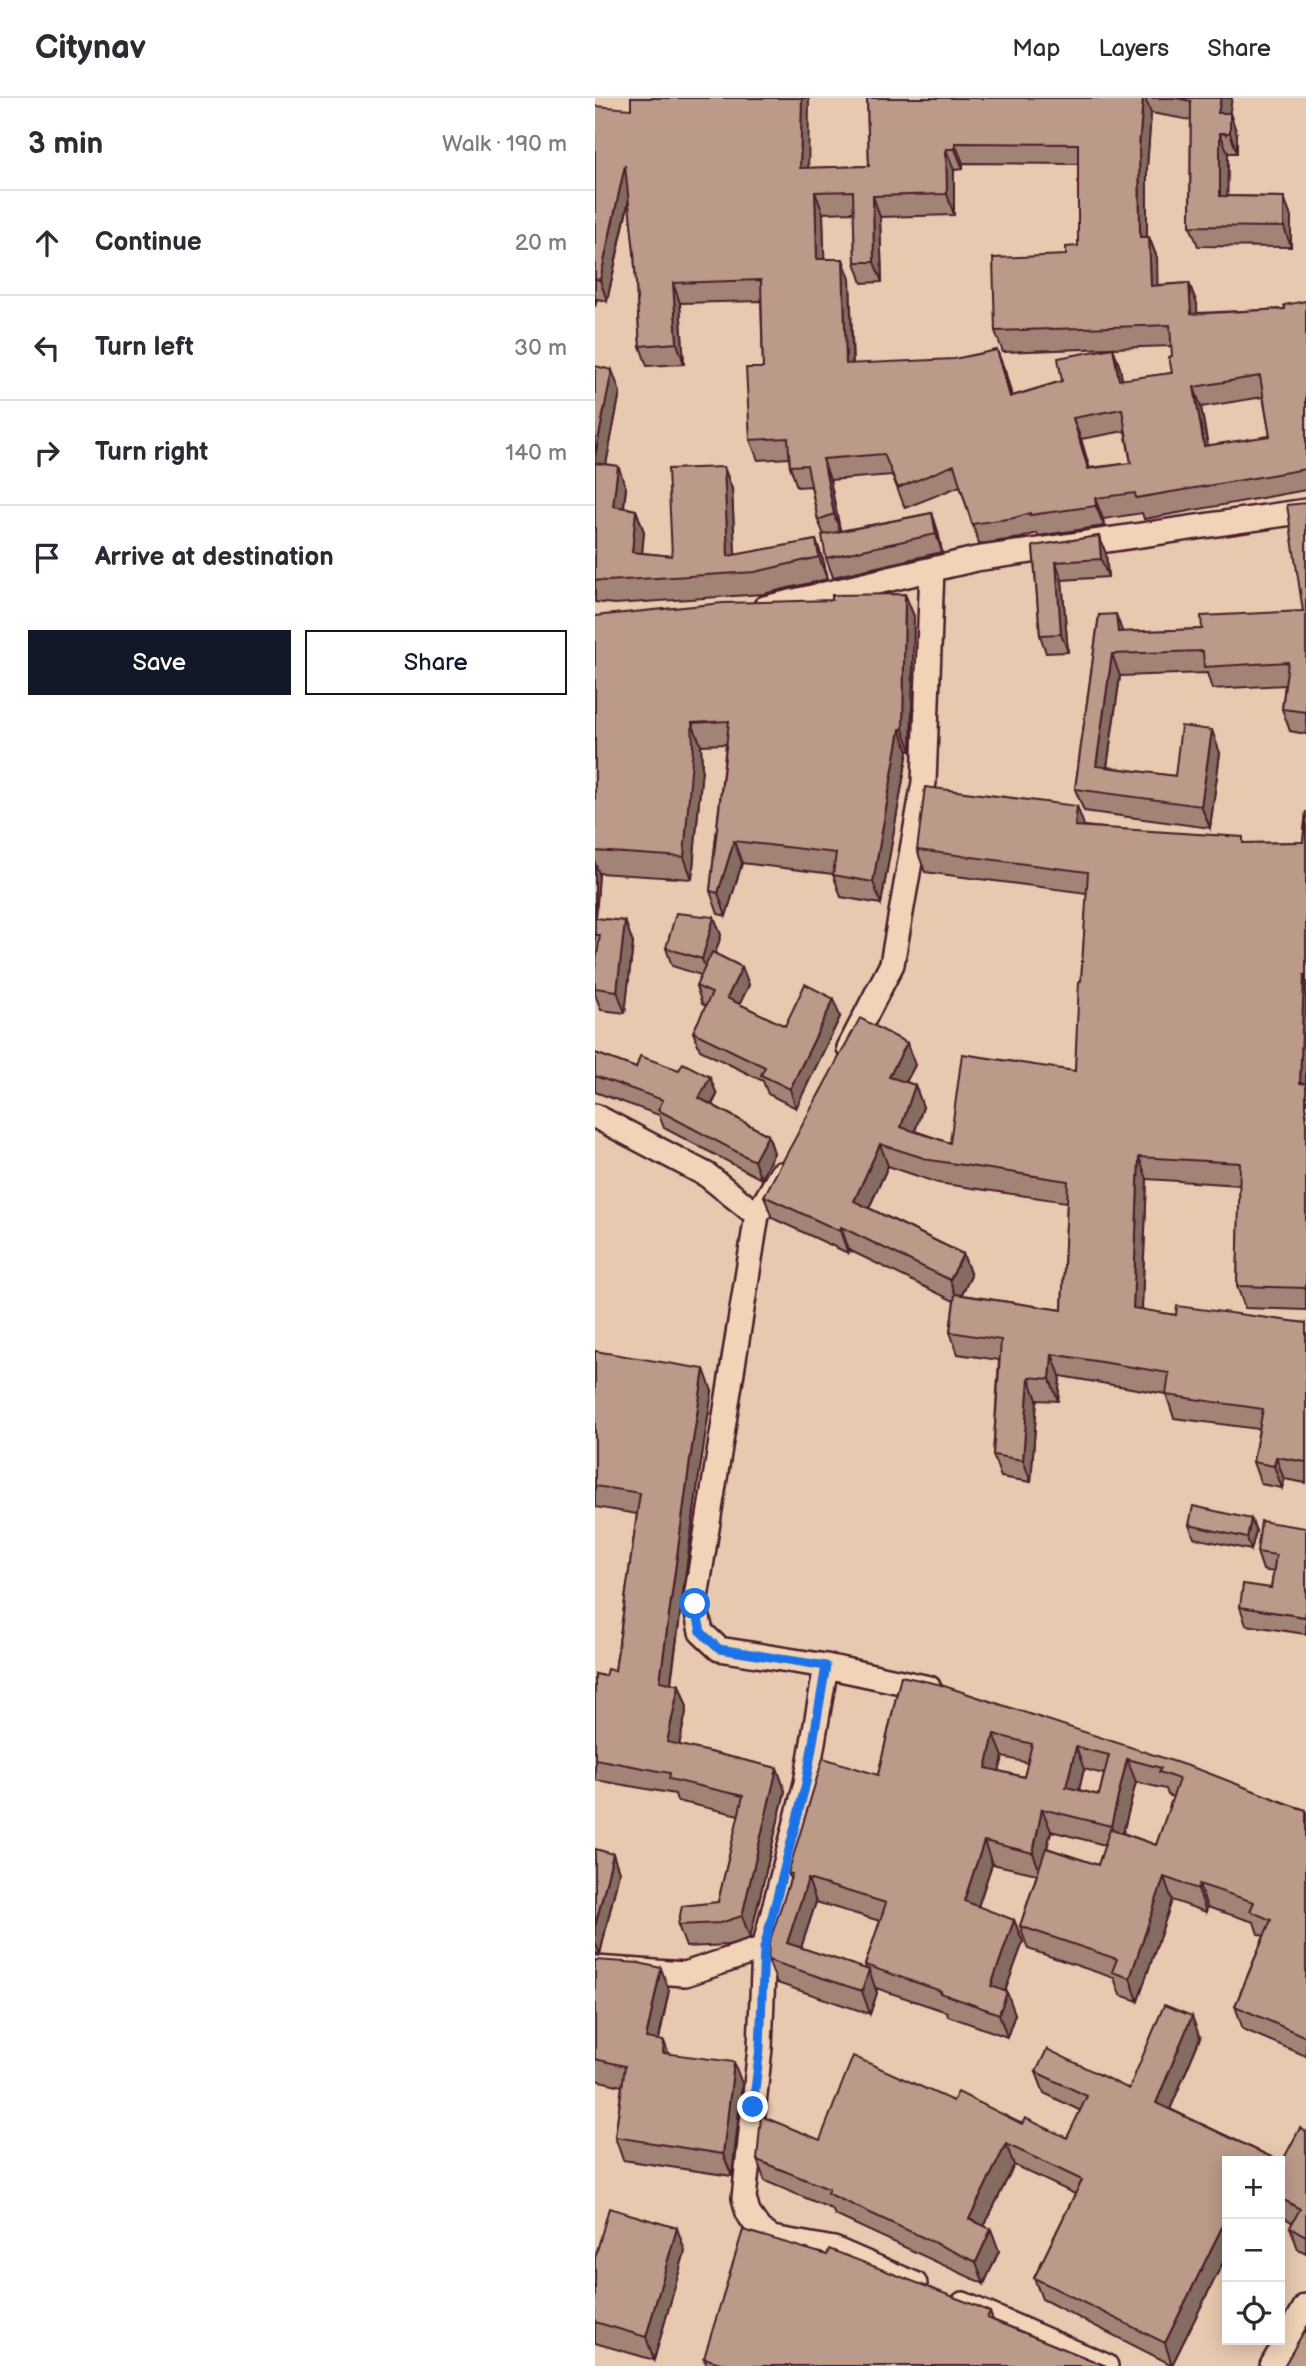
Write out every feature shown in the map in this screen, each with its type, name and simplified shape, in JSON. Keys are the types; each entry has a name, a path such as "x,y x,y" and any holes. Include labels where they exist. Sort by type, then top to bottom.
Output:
{"street":[{"path":"739,610 765,608 976,559 1306,512"},
{"path":"838,1069 892,964 925,782 932,569"},
{"path":"595,1116 707,1175 757,1215"},
{"path":"789,1159 757,1215 695,1604 701,1632 719,1649 826,1666 950,1693"},
{"path":"826,1666 806,1783 764,1948 760,2048 744,2198 748,2213 759,2229 772,2238 834,2249 1106,2366"},
{"path":"595,1968 685,1974 764,1948"},
{"path":"1272,2366 1306,2306"}],"building":[{"path":"631,98 802,98 800,168 869,166 867,98 1143,98 1139,147 1140,237 1149,237 1151,286 1189,283 1191,314 1285,309 1284,305 1306,301 1306,469 1136,498 1135,493 1095,498 1096,506 1030,513 972,524 954,465 898,488 884,454 823,459 834,514 818,520 807,465 790,466 788,438 750,440 746,368 763,368 761,280 673,283 677,343 640,346 625,165 600,280 595,279 595,106 631,109","holes":["955,143 1078,144 1078,246 1066,247 1066,255 993,258 995,331 1170,325 1172,356 1169,357 1172,373 1119,380 1113,348 1058,358 1062,381 1010,397 997,350 954,359 846,364 843,259 817,259 815,192 853,191 855,262 874,262 873,196 947,194 946,149 955,149","1260,376 1270,436 1204,446 1194,387","1122,409 1131,463 1088,469 1073,418"]},
{"path":"1175,98 1221,98 1218,113 1230,113 1230,133 1220,133 1220,196 1284,197 1284,227 1190,226 1191,101"},
{"path":"595,366 612,370 595,456"},
{"path":"595,463 618,466 613,506 636,510 632,552 672,556 668,469 724,467 728,556 816,540 819,557 755,572 595,580"},
{"path":"1306,503 1306,712 1282,709 1288,662 1204,667 1203,651 1112,654 1096,766 1175,776 1181,726 1212,730 1201,806 1075,789 1099,615 1116,614 1118,632 1202,629 1201,616 1303,611 1287,505"},
{"path":"932,513 936,534 826,558 822,535"},
{"path":"1099,536 1101,559 1056,562 1061,634 1040,635 1033,546"},
{"path":"905,594 903,729 900,729 873,882 833,875 836,853 734,841 718,893 710,891 729,721 692,723 693,746 684,857 595,851 595,616 723,603 832,600 832,595"},
{"path":"925,787 1077,806 1075,826 1243,837 1243,843 1303,842 1306,811 1306,975 1300,1083 1306,1084 1306,1288 1237,1286 1240,1163 1139,1157 1133,1308 1176,1315 1177,1306 1306,1323 1306,1462 1276,1457 1274,1466 1253,1462 1263,1409 1166,1395 1169,1373 1052,1354 1050,1379 1029,1377 1023,1460 993,1455 1001,1340 950,1332 955,1294 1062,1310 1068,1181 930,1160 880,1144 854,1201 963,1254 950,1280 841,1227 840,1231 764,1196 860,1018 907,1043 889,1077 915,1085 901,1127 950,1143 962,1054 1075,1071 1088,872 917,850"},
{"path":"676,913 714,917 702,959 666,948"},
{"path":"595,918 625,921 617,991 595,988 600,935 595,935"},
{"path":"712,952 742,967 727,998 785,1026 805,984 834,999 790,1089 761,1075 765,1067 693,1032 712,993 696,986"},
{"path":"595,1053 636,1068 640,1056 679,1070 683,1063 710,1077 699,1098 768,1135 754,1161 658,1110 663,1100 595,1076"},
{"path":"595,1351 704,1369 660,1681 679,1685 667,1742 777,1768 742,1916 720,1923 678,1925 682,1906 718,1902 743,1796 669,1779 670,1773 595,1759 595,1674 605,1676 607,1669 615,1671 640,1493 595,1486"},
{"path":"1193,1506 1251,1519 1247,1538 1189,1525"},
{"path":"1261,1521 1306,1528 1305,1617 1240,1607 1243,1584 1271,1588 1276,1555 1257,1552"},
{"path":"901,1676 938,1684 1203,1771 1306,1810 1306,2037 1235,2006 1271,1920 1250,1911 1254,1902 1199,1884 1198,1889 1164,1877 1130,1978 1112,1972 1117,1959 1020,1926 1046,1848 1098,1865 1110,1829 1156,1845 1179,1779 1159,1772 1161,1768 1127,1759 1111,1826 1042,1809 1033,1853 984,1841 964,1901 1014,1920 991,1986 1007,1992 999,2014 865,1965 886,1903 808,1879 787,1943 869,1970 862,1991 768,1960 769,1943 792,1874 788,1873 823,1758 878,1775","holes":["994,1734 1032,1744 1024,1777 986,1768","1076,1747 1109,1755 1099,1795 1066,1787"]},
{"path":"595,1849 613,1854 595,1927"},
{"path":"595,1960 639,1963 661,1968 646,2038 664,2041 663,2053 734,2062 723,2154 615,2137 625,2066 595,2059"},
{"path":"1164,2005 1192,2016 1156,2103 1269,2156 1222,2156 1222,2227 1165,2343 1034,2278 1082,2180 1006,2144 969,2219 991,2229 976,2262 827,2193 829,2189 757,2160 761,2116 820,2140 853,2056 953,2101 958,2092 1022,2124 1025,2118 1067,2138 1087,2096 1036,2072 1047,2049 1129,2089"},
{"path":"1300,2128 1306,2132 1306,2236 1290,2227 1300,2209 1285,2201 1285,2156"},
{"path":"609,2208 677,2228 646,2337 595,2322 595,2258"},
{"path":"743,2230 827,2255 829,2249 977,2306 990,2312 987,2318 1106,2366 730,2366 704,2358"},
{"path":"1306,2328 1306,2366 1284,2366"}],"route":[{"path":"695,1604 701,1632 719,1649 826,1666 806,1783 764,1948 760,2048 753,2107"}]}
